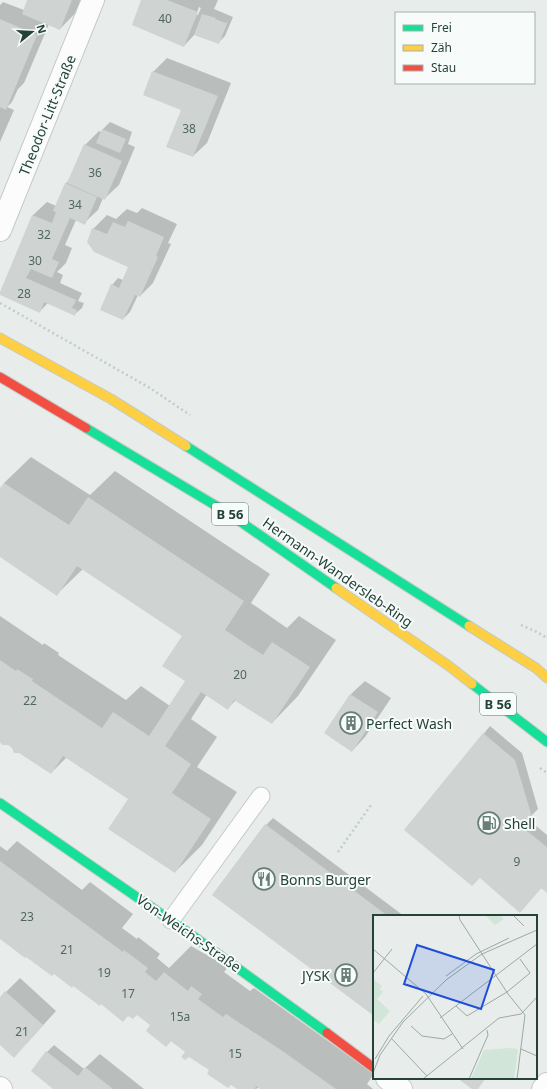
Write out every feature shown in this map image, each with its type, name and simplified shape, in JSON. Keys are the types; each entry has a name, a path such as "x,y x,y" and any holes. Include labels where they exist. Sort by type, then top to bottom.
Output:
{"main road":[{"name":"Hermann-Wandersleb-Ring","path":"0,338 111,399 536,668 547,678"},
{"name":"Hermann-Wandersleb-Ring","path":"0,377 228,513 449,666 547,742"},
{"name":"Von-Weichs-Straße","path":"0,803 171,920 373,1067"}],"street":[{"name":"Theodor-Litt-Straße","path":"0,230 93,0"},
{"path":"388,1079 401,1089"},
{"path":"543,1089 547,1084"}],"lane":[{"path":"171,920 261,796"}],"path":[{"path":"338,852 370,805"}],"building":[{"path":"27,0 72,0 60,30 22,14"},
{"path":"141,0 167,0 198,12 184,47 132,25"},
{"path":"202,14 226,23 228,21 219,44 194,35"},
{"path":"0,19 37,35 6,110 0,107"},
{"path":"152,71 218,96 193,157 166,147 181,110 143,95"},
{"path":"102,129 126,139 120,153 96,143"},
{"path":"84,144 122,161 105,200 67,183"},
{"path":"65,183 97,197 85,225 70,218 52,259 59,262 52,278 31,269 26,278 76,300 72,308 77,310 75,316 44,302 40,313 0,295 32,215 52,223 56,212 53,211"},
{"path":"128,221 164,237 156,256 158,257 140,297 135,295 123,320 100,310 111,284 119,288 128,267 94,252 87,242 92,228 107,234 113,222 125,227"},
{"path":"4,483 69,525 88,497 244,601 225,630 263,655 272,642 310,667 272,724 234,700 228,710 201,692 165,746 191,764 172,793 211,819 175,873 108,829 128,799 63,756 51,774 19,753 14,753 12,748 8,745 2,745 0,742 0,660 16,671 17,669 33,679 32,681 102,728 113,712 149,736 185,681 162,666 182,636 77,566 57,596 0,557 0,488"},
{"name":"Perfect Wash","path":"350,694 378,712 352,752 324,733"},
{"path":"483,733 515,760 532,817 522,827 547,847 547,893 541,888 520,913 480,878 472,886 404,830"},
{"name":"JYSK","path":"265,824 387,915 373,915 373,1015 212,895"},
{"path":"0,861 123,952 124,950 148,968 145,972 156,981 164,972 188,991 191,986 202,994 198,999 223,1017 226,1014 281,1050 336,1089 260,1089 256,1086 255,1089 237,1089 231,1085 228,1088 207,1074 209,1070 189,1057 185,1060 181,1057 185,1052 171,1041 166,1047 146,1031 150,1025 137,1015 133,1019 128,1016 123,1022 101,1004 100,1006 73,986 72,988 54,974 52,976 26,957 25,958 0,939"},
{"path":"5,991 43,1025 14,1058 0,1045 0,997"},
{"path":"46,1051 78,1076 85,1067 113,1089 53,1089 31,1071"},
{"path":"458,1079 485,1079 478,1089 472,1089"}],"traffic: fast":[{"path":"86,428 228,513 336,588"},
{"path":"186,446 469,626"},
{"path":"472,684 547,742"},
{"path":"0,803 189,933 327,1033"}],"traffic: slow":[{"path":"0,338 111,399 186,446"},
{"path":"336,588 449,666 472,684"},
{"path":"469,626 536,668 547,678"}],"traffic: jam":[{"path":"0,377 86,428"},
{"path":"327,1033 373,1067"}],"place":[{"name":"Perfect Wash","path":"351,723"},
{"name":"Shell","path":"489,823"},
{"name":"Bonns Burger","path":"264,879"},
{"name":"JYSK","path":"346,975"}]}
